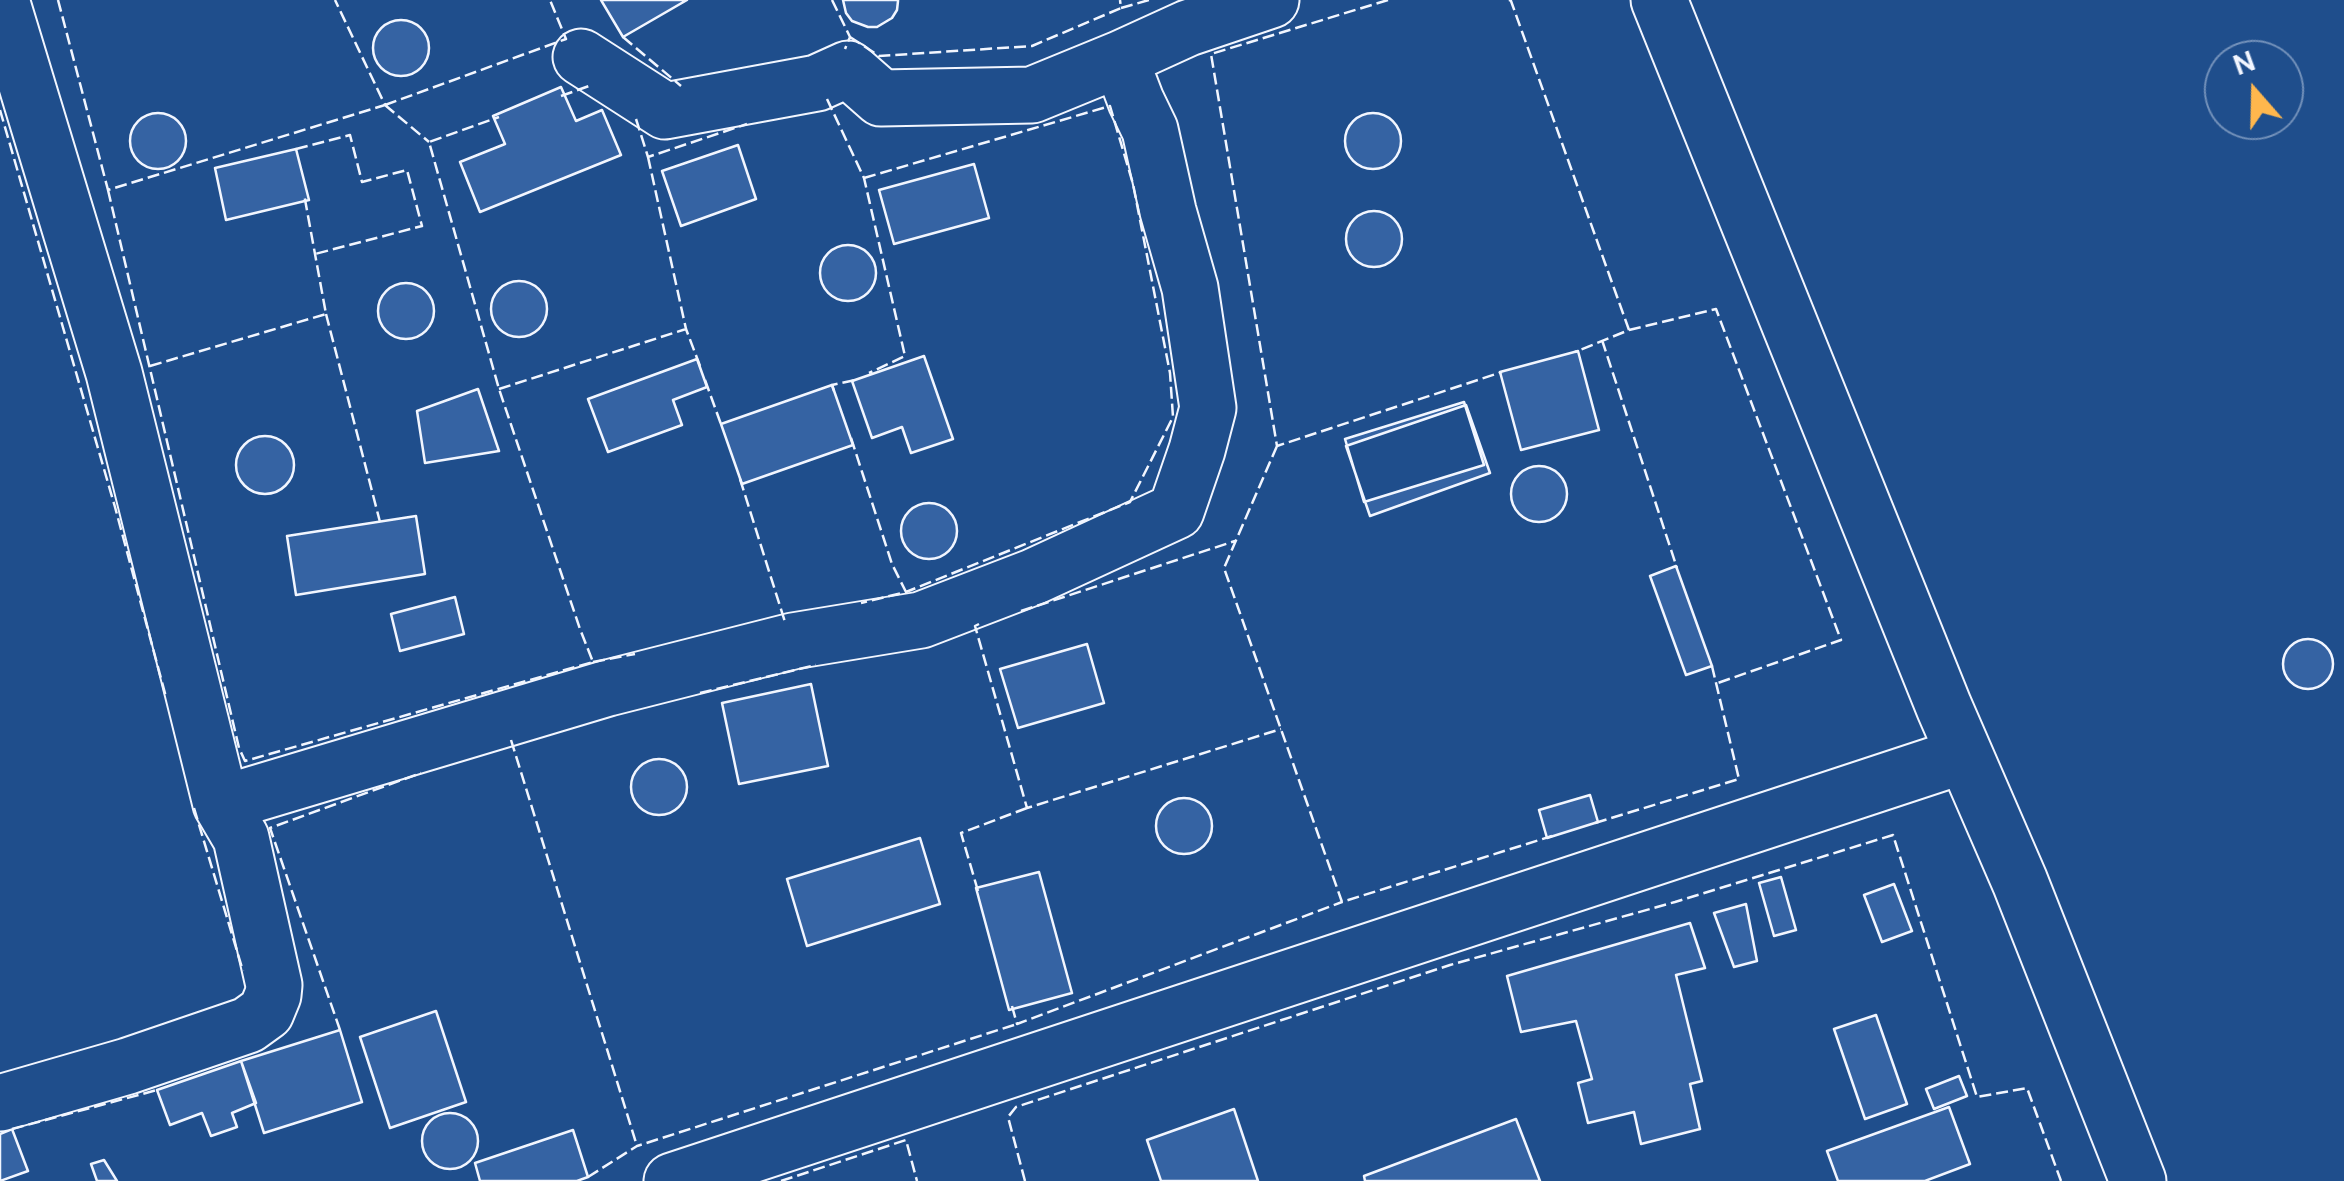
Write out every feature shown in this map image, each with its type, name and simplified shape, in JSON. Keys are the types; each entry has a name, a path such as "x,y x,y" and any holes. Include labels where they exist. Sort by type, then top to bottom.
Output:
{"street":[{"path":"0,1102 146,1060 248,1024 266,1012 273,995 272,974 241,838 220,804 114,373 1,0"},
{"path":"581,57 665,111 818,83 848,68 881,98 1032,94 1188,28 1271,0"},
{"path":"1659,0 2020,882 2138,1181"},
{"path":"220,804 608,688 794,641 921,620 1033,577 1176,511 1208,408 1190,288 1150,130 1120,59"},
{"path":"672,1181 1966,755"}],"building":[{"path":"601,0 687,0 623,37"},
{"path":"843,0 898,1 892,18 877,27 868,27 852,21"},
{"path":"401,20 421,28 429,48 421,68 401,76 381,68 373,48 381,28"},
{"path":"561,87 576,121 602,110 621,155 480,212 460,162 505,144 493,116"},
{"path":"158,113 178,121 186,141 178,161 158,169 138,161 130,141 138,121"},
{"path":"1373,113 1393,121 1401,141 1393,161 1373,169 1353,161 1345,141 1353,121"},
{"path":"738,145 756,199 681,226 662,171"},
{"path":"296,149 309,200 226,220 215,168"},
{"path":"974,164 989,218 894,244 879,190"},
{"path":"1374,211 1394,219 1402,239 1394,259 1374,267 1354,259 1346,239 1354,219"},
{"path":"848,245 868,253 876,273 868,293 848,301 828,293 820,273 828,253"},
{"path":"519,281 539,289 547,309 539,329 519,337 499,329 491,309 499,289"},
{"path":"406,283 426,291 434,311 426,331 406,339 386,331 378,311 386,291"},
{"path":"1578,351 1599,430 1521,450 1500,372"},
{"path":"924,356 953,439 911,453 902,427 872,438 852,381"},
{"path":"697,359 707,387 673,400 682,425 608,452 588,399"},
{"path":"832,385 853,445 742,484 721,424"},
{"path":"478,389 499,451 425,463 417,411"},
{"path":"1464,402 1484,465 1364,502 1345,439"},
{"path":"1466,405 1490,473 1370,516 1346,446"},
{"path":"265,436 285,445 294,465 285,485 265,494 245,485 236,465 245,445"},
{"path":"1539,466 1559,474 1567,494 1559,514 1539,522 1519,514 1511,494 1519,474"},
{"path":"929,503 949,511 957,531 949,551 929,559 909,551 901,531 909,511"},
{"path":"416,516 425,574 296,595 287,536"},
{"path":"1676,566 1712,666 1686,675 1650,576"},
{"path":"455,597 464,634 400,651 391,614"},
{"path":"2308,639 2325,647 2333,664 2325,681 2308,689 2291,681 2283,664 2291,647"},
{"path":"1087,644 1104,703 1018,728 1000,669"},
{"path":"811,684 828,766 739,784 722,703"},
{"path":"659,759 679,767 687,787 679,807 659,815 639,807 631,787 639,767"},
{"path":"1590,795 1598,822 1547,838 1539,810"},
{"path":"1184,798 1204,806 1212,826 1204,846 1184,854 1164,846 1156,826 1164,806"},
{"path":"920,838 940,904 807,946 787,879"},
{"path":"1039,872 1072,993 1009,1010 976,888"},
{"path":"1781,877 1796,930 1774,936 1759,883"},
{"path":"1894,884 1912,931 1882,942 1864,895"},
{"path":"1746,904 1757,961 1734,967 1714,913"},
{"path":"1690,923 1705,968 1676,975 1702,1081 1690,1084 1700,1129 1641,1144 1634,1112 1588,1123 1578,1083 1592,1079 1576,1021 1521,1032 1507,976"},
{"path":"436,1011 466,1102 390,1128 360,1037"},
{"path":"1876,1015 1907,1104 1865,1119 1834,1029"},
{"path":"340,1030 362,1102 264,1133 241,1061"},
{"path":"241,1061 256,1103 232,1113 237,1127 211,1136 202,1113 170,1125 157,1090"},
{"path":"1959,1076 1967,1096 1934,1109 1926,1089"},
{"path":"1949,1107 1970,1164 1925,1181 1838,1181 1827,1151"},
{"path":"1234,1109 1258,1181 1161,1181 1147,1140"},
{"path":"450,1113 470,1121 478,1141 470,1161 450,1169 430,1161 422,1141 430,1121"},
{"path":"1516,1119 1540,1181 1365,1181 1364,1176"},
{"path":"12,1129 28,1171 0,1181 0,1134"},
{"path":"573,1130 588,1177 577,1181 480,1181 475,1163"},
{"path":"104,1160 117,1181 97,1181 91,1164"}],"fence":[{"path":"58,0 108,190 385,105 335,0"},
{"path":"385,105 566,39 550,0"},
{"path":"832,0 850,37 845,49"},
{"path":"850,37 879,56 1032,46 1121,8 1120,0"},
{"path":"1121,8 1149,0"},
{"path":"1388,0 1211,54 1277,446 1502,372"},
{"path":"1509,0 1629,330 1575,352"},
{"path":"623,37 681,86"},
{"path":"561,96 589,86"},
{"path":"827,99 864,178 905,356 869,373"},
{"path":"385,105 429,142"},
{"path":"864,178 1110,106 1133,184 1170,373 1173,417 1130,502 906,592"},
{"path":"0,110 166,697"},
{"path":"108,190 245,761 593,662 499,389 429,142 499,117"},
{"path":"636,119 648,157 747,124"},
{"path":"296,149 350,135 362,182 407,170 422,226 315,254"},
{"path":"648,157 686,329 700,366"},
{"path":"150,366 326,314 304,194"},
{"path":"1629,330 1716,309 1841,640 1715,684"},
{"path":"326,314 380,522"},
{"path":"499,389 686,329"},
{"path":"1602,340 1677,568"},
{"path":"705,380 722,427"},
{"path":"834,391 832,385 855,380"},
{"path":"851,438 892,564 906,592 861,603"},
{"path":"1277,446 1224,568 1342,902 1552,836"},
{"path":"740,479 785,622"},
{"path":"1021,611 1235,541"},
{"path":"979,624 975,626 1027,808 1281,729"},
{"path":"593,662 635,654"},
{"path":"1595,823 1739,779 1711,662"},
{"path":"700,693 816,665"},
{"path":"511,740 637,1146"},
{"path":"340,1030 270,828 421,773"},
{"path":"194,808 243,971"},
{"path":"978,891 961,833 1027,808"},
{"path":"1025,1181 1008,1117 1016,1107 1450,965 1893,835 1977,1097 2027,1088 2061,1181"},
{"path":"1012,1006 1017,1024 1342,902"},
{"path":"588,1177 637,1146 1017,1024"},
{"path":"12,1129 157,1090"},
{"path":"781,1181 906,1140 917,1181"}]}
